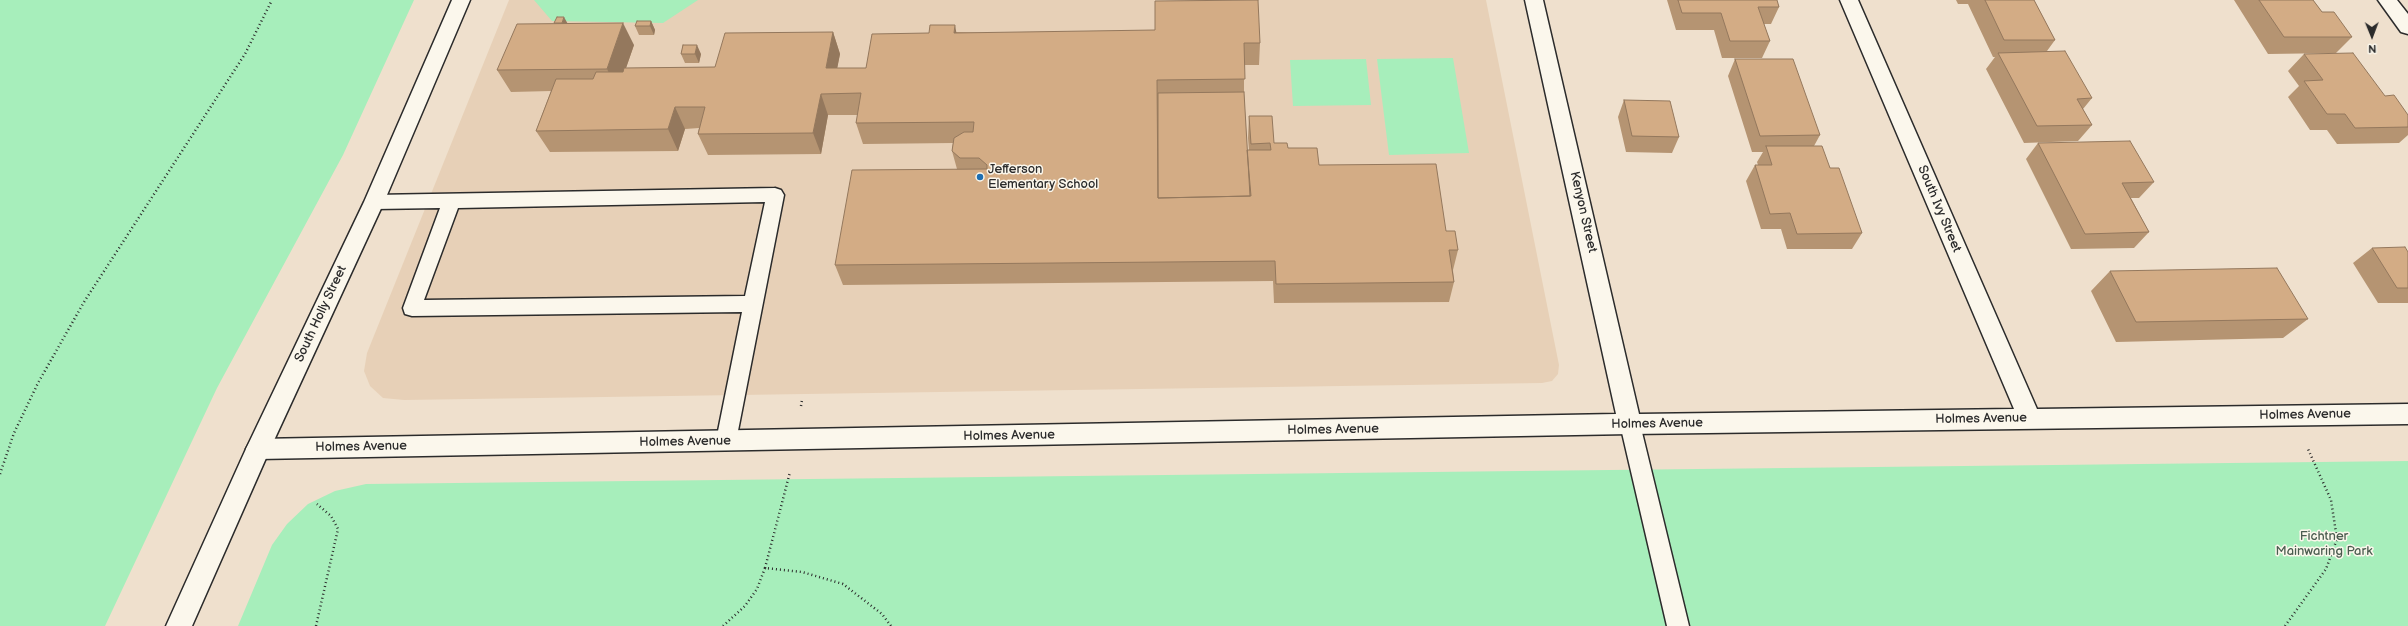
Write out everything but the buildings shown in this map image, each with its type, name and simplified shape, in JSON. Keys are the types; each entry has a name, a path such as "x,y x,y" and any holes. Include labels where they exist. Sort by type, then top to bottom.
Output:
{"street":[{"name":"South Holly Street","path":"179,626 258,449 374,202 461,0"},
{"name":"Kenyon Street","path":"1534,0 1630,424"},
{"name":"South Ivy Street","path":"1849,0 2030,419"},
{"path":"2388,0 2408,27"},
{"name":"Holmes Avenue","path":"258,449 1630,424 2408,414"}],"lane":[{"path":"374,202 775,195 726,441"},
{"path":"452,200 412,308 753,304"},
{"path":"1630,424 1678,626"}],"path":[{"path":"0,474 14,433 38,383 84,302 245,54 272,0"},
{"path":"723,626 745,606 757,588 765,568 789,482 802,400"},
{"path":"2285,626 2326,569 2337,539 2331,500 2319,469 2289,415"},
{"path":"316,626 338,529 331,516 317,504"},
{"path":"765,568 802,572 843,584 882,614 891,626"}],"shaded area":[{"name":"Jefferson Elementary School","path":"509,0 1486,0 1559,365 1558,374 1552,381 1542,383 404,400 383,398 370,386 364,371 367,353"}],"green space":[{"path":"0,0 414,0 343,155 217,388 105,626 0,626"},
{"path":"534,0 698,0 663,23 552,21"},
{"path":"1453,58 1469,153 1389,155 1377,59"},
{"path":"1366,59 1371,105 1293,106 1290,60"},
{"name":"Fichtner Mainwaring Park","path":"2408,461 2408,626 238,626 272,545 287,524 308,504 335,491 366,484"}],"place":[{"name":"Jefferson Elementary School","path":"980,177"}]}
